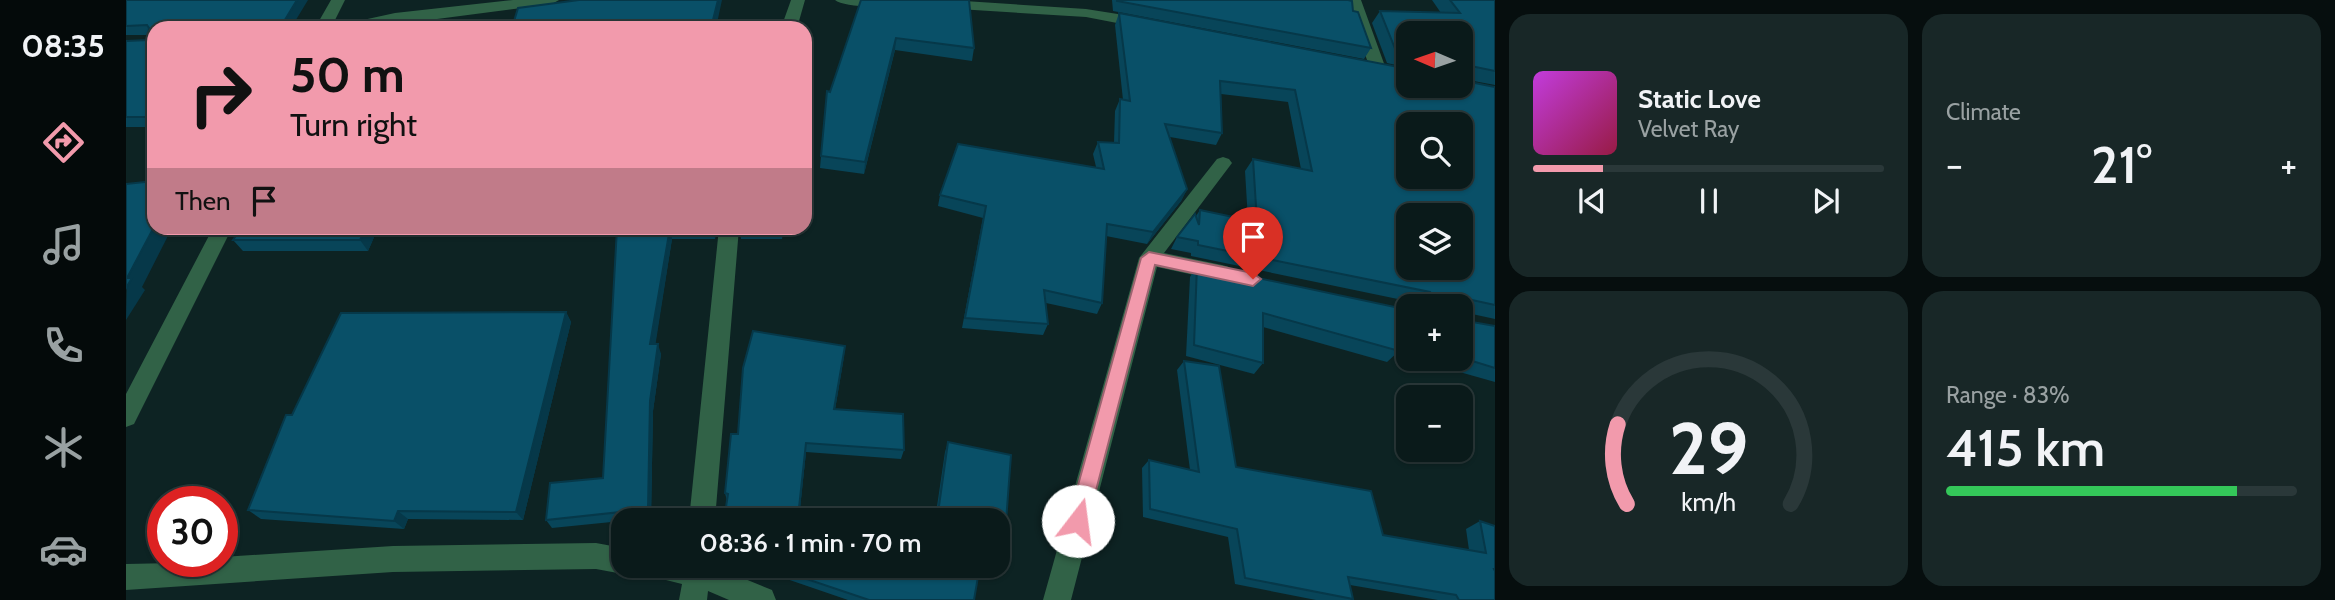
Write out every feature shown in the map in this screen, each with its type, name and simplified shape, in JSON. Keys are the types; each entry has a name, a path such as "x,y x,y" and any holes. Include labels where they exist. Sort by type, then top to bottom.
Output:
{"street":[{"path":"327,21 338,0"},
{"path":"380,21 552,0"},
{"path":"791,21 798,0"},
{"path":"842,0 1020,4 1164,27"},
{"path":"1354,0 1371,67 1396,72"},
{"path":"1057,600 1149,258 1223,163"},
{"path":"126,416 218,235"},
{"path":"703,508 728,235"},
{"path":"1149,258 1245,278"},
{"path":"126,577 393,559 596,556 611,559"},
{"path":"693,600 696,578"},
{"path":"716,578 762,600"}],"building":[{"path":"126,0 297,0 284,21 147,21 147,25 126,26"},
{"path":"579,0 718,0 713,21 514,21 518,8"},
{"path":"861,0 969,0 974,48 896,38 865,162 821,156 827,91 830,92"},
{"path":"1348,0 1352,1 1353,11 1358,12 1371,48 1117,1"},
{"path":"1450,0 1495,0 1495,71 1474,67 1474,21 1396,21 1396,51 1380,11 1460,13"},
{"path":"1119,13 1396,66 1396,98 1474,98 1474,83 1495,87 1495,305 1473,300 1473,294 1431,294 1198,245 1198,241 1177,237 1195,214 1199,225 1200,210 1257,222 1253,159 1312,171 1295,90 1220,81 1222,133 1165,124 1187,189 1153,232 1107,224 1102,303 1044,290 1048,324 965,318 986,206 940,195 958,144 1104,169 1098,142 1119,143 1120,99 1130,101"},
{"path":"147,40 147,117 126,117 126,41"},
{"path":"147,182 147,235 150,235 127,278 132,278 126,288 126,184"},
{"path":"236,235 362,235 360,240 233,240"},
{"path":"617,235 669,235 650,344 658,344 650,401 648,508 611,508 611,513 546,520 550,483 603,478"},
{"path":"1197,265 1396,307 1396,350 1263,313 1263,363 1194,345"},
{"path":"566,312 516,512 398,511 394,521 248,510 286,415 292,415 341,313"},
{"path":"1473,322 1495,326 1495,368 1473,361"},
{"path":"753,331 845,346 834,409 903,414 904,450 806,443 799,508 726,508 731,434 738,434 743,368"},
{"path":"1184,361 1219,366 1236,467 1371,491 1383,535 1486,553 1480,521 1495,526 1495,600 1459,600 1456,595 1348,577 1353,599 1245,578 1237,529 1150,509 1149,460 1199,472"},
{"path":"948,442 1011,455 1007,508 939,508"},
{"path":"804,578 978,578 974,600 869,600"}],"route":[{"path":"1078,521 1149,258 1253,279"}]}
